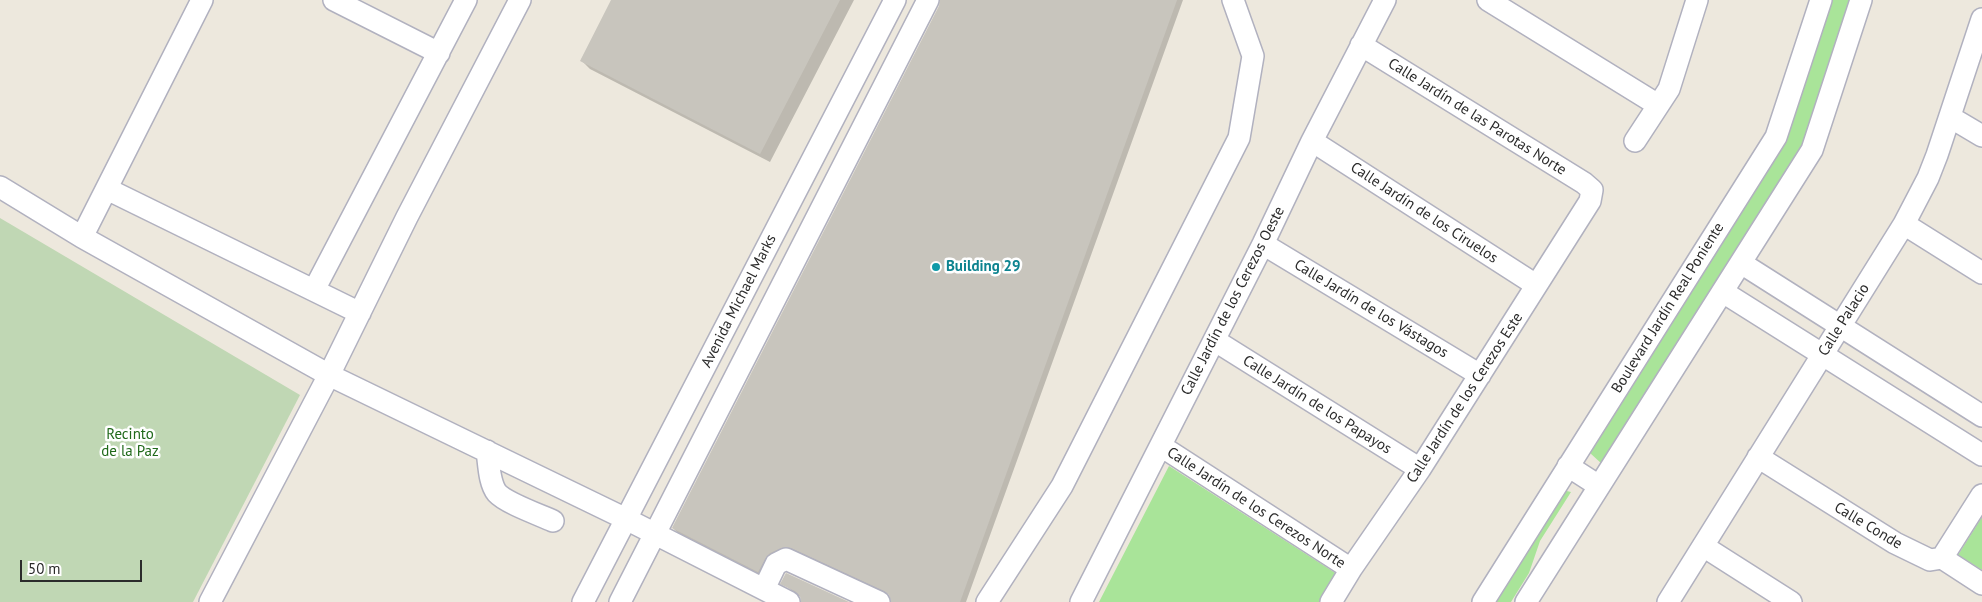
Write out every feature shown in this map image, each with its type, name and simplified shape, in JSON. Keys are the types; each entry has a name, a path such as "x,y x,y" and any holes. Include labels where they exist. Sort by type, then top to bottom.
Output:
{"street":[{"path":"82,237 202,0"},
{"path":"334,0 438,53"},
{"path":"314,290 466,0"},
{"path":"210,602 329,375 407,217 520,0"},
{"name":"Avenida Michael Marks","path":"587,594 895,0"},
{"name":"Avenida Michael Marks","path":"622,601 928,0"},
{"path":"987,602 1062,486 1239,138 1253,56 1233,0"},
{"name":"Calle Jardín de los Cerezos Oeste","path":"1081,602 1263,244 1312,141 1385,0"},
{"path":"1488,0 1658,105"},
{"name":"Boulevard Jardín Real Poniente","path":"1483,602 1776,137 1821,0"},
{"path":"1526,602 1812,150 1861,0"},
{"path":"1635,141 1668,89 1693,2"},
{"name":"Calle Palacio","path":"1668,602 1904,224 1928,178 1982,19"},
{"name":"Calle Jardín de las Parotas Norte","path":"1362,45 1584,183 1592,190"},
{"path":"1950,117 1982,136"},
{"name":"Calle Jardín de los Ciruelos","path":"1312,141 1536,285"},
{"path":"0,187 82,237 329,375 626,518 789,602"},
{"path":"107,189 360,313"},
{"name":"Calle Jardín de los Cerezos Este","path":"1331,602 1480,375 1590,200 1592,190"},
{"path":"1904,224 1982,273"},
{"name":"Calle Jardín de los Vástagos","path":"1263,244 1480,375"},
{"path":"1741,263 1982,416"},
{"path":"1757,313 1776,286"},
{"path":"1723,292 1982,454"},
{"name":"Calle Jardín de los Papayos","path":"1214,340 1420,469"},
{"name":"Calle Jardín de los Cerezos Norte","path":"1161,446 1351,569"},
{"path":"487,452 493,484 497,493 505,499 553,521"},
{"name":"Calle Conde","path":"1758,457 1895,544 1930,560 1942,558 1982,584"},
{"path":"1568,466 1599,486"},
{"path":"1942,558 1982,495"},
{"path":"1703,546 1791,602"},
{"path":"764,589 776,564 786,559 879,602"},
{"path":"587,594 622,601"}],"green space":[{"path":"1828,0 1852,0 1805,146 1602,464 1590,453 1784,137"},
{"name":"Recinto de la Paz","path":"0,218 300,395 193,602 0,602"},
{"path":"1169,466 1337,574 1319,602 1099,602"},
{"path":"1558,489 1571,492 1540,541 1529,573 1511,602 1488,602"},
{"path":"1982,517 1982,570 1958,555"}],"building":[{"path":"611,0 840,0 760,154 580,61"},
{"name":"Building 29","path":"940,0 1177,0 960,602 891,602 889,595 884,591 791,548 781,548 770,553 758,572 672,528 939,6"},
{"path":"786,573 849,602 801,602 800,596 795,591 780,584"}],"place":[{"name":"Building 29","path":"936,267"}]}
